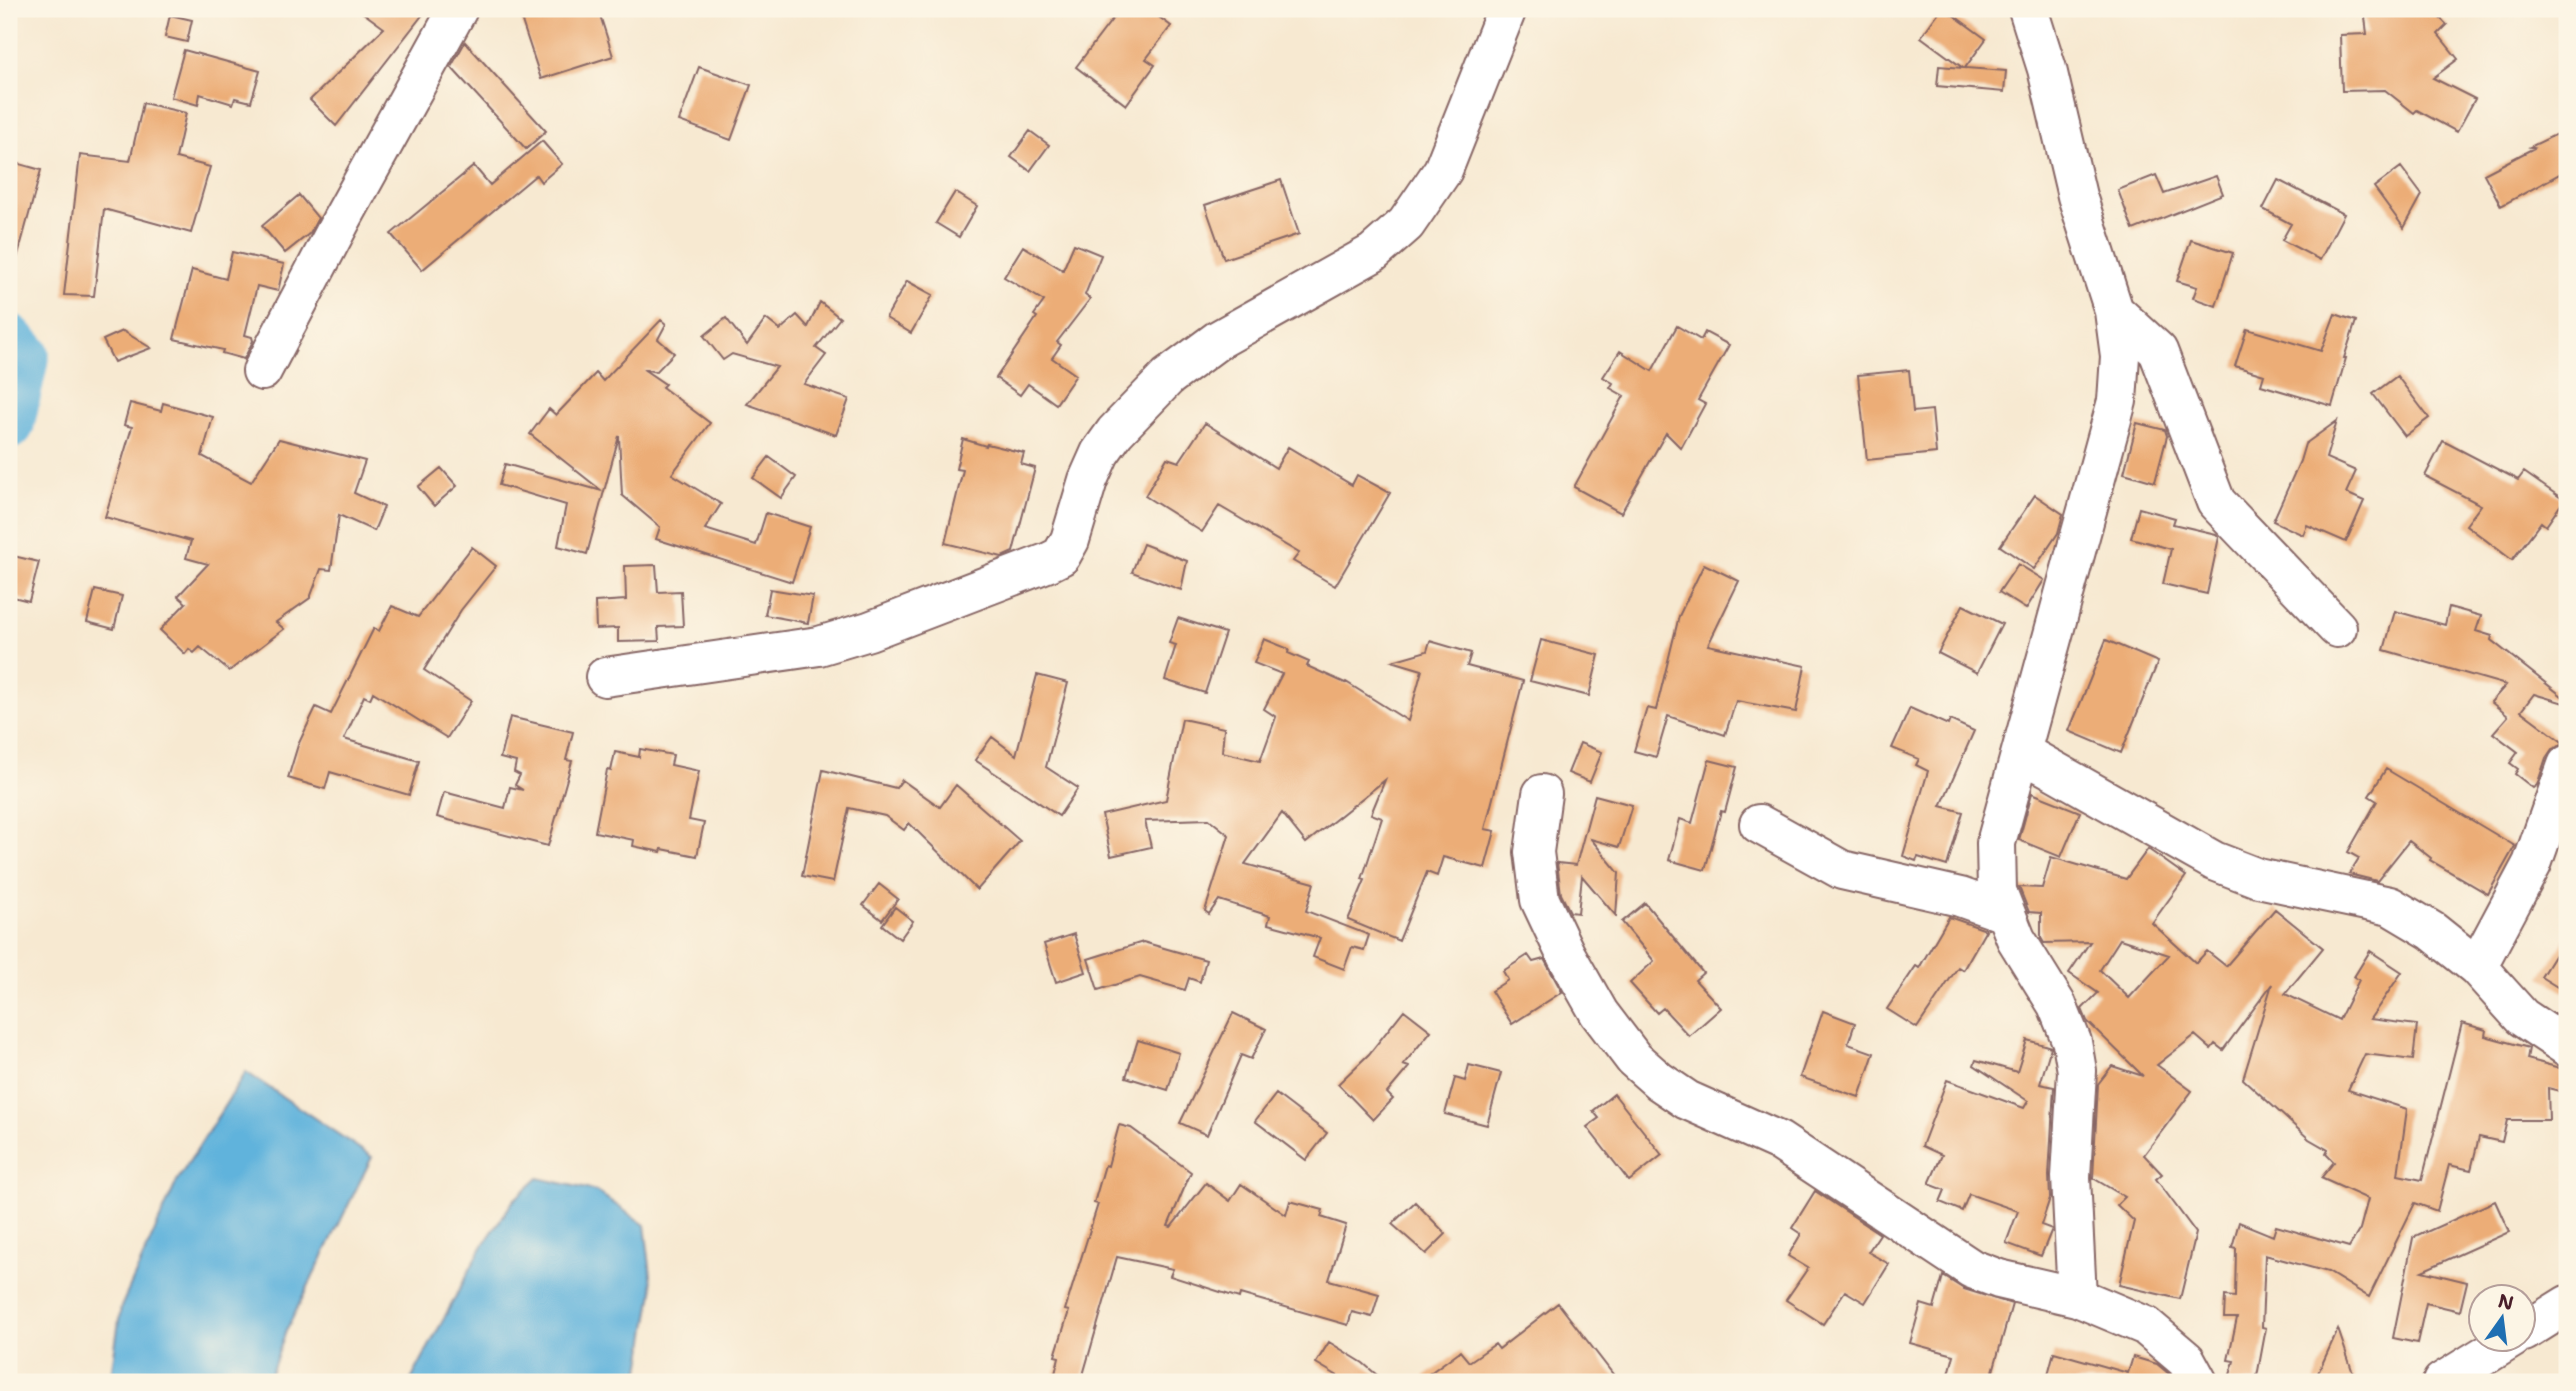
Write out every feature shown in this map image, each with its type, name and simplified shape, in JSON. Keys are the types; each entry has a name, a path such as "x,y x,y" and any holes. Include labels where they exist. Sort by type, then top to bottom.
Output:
{"street":[{"path":"262,371 458,9"},
{"path":"606,677 819,646 869,631 1061,555 1070,540 1088,480 1100,453 1115,432 1167,377 1218,340 1373,253 1406,224 1443,170 1507,9"},
{"path":"2028,9 2047,69 2077,196 2115,311 2120,356 2117,401 1996,843 1997,891 2005,912 2016,939 2057,1005 2072,1042 2077,1072 2071,1177 2077,1297"},
{"path":"2115,311 2158,351 2216,502 2337,628"},
{"path":"2021,752 2214,861 2259,878 2390,906 2432,930 2477,967 2522,1017 2567,1047"},
{"path":"2477,967 2532,864 2567,765"},
{"path":"1542,794 1534,852 1540,900 1566,955 1599,1013 1634,1059 1659,1082 1687,1100 1779,1141 1972,1269 1999,1279 2077,1297 2146,1326 2186,1360 2198,1382"},
{"path":"1759,824 1842,870 1960,897 2005,912"},
{"path":"2538,1323 2567,1305"},
{"path":"2442,1382 2492,1352"}],"water":[{"path":"246,1072 372,1157 286,1331 268,1382 110,1382 121,1307 177,1181"},
{"path":"538,1178 596,1191 645,1225 653,1292 638,1382 410,1382 482,1247 514,1200"}],"building":[{"path":"358,9 427,9 336,126 310,100 384,28"},
{"path":"518,9 598,9 613,56 541,79"},
{"path":"1120,9 1148,9 1171,26 1146,59 1155,65 1126,105 1076,67"},
{"path":"1941,9 1945,9 1986,39 1965,68 2006,71 2004,92 1937,86 1939,66 1963,68 1921,37"},
{"path":"2364,9 2431,9 2447,25 2438,34 2458,59 2433,78 2475,99 2457,132 2417,110 2414,113 2385,90 2342,91 2340,35 2367,34"},
{"path":"170,15 192,20 187,42 165,37"},
{"path":"465,42 546,131 526,149 451,67"},
{"path":"184,50 260,71 251,102 235,98 233,104 200,94 198,105 171,97"},
{"path":"699,67 751,85 731,140 679,121"},
{"path":"143,103 186,113 176,158 210,167 191,233 104,209 94,296 64,295 80,155 130,161"},
{"path":"2567,129 2567,170 2501,206 2484,174"},
{"path":"1030,131 1049,145 1030,171 1011,157"},
{"path":"542,141 562,164 541,182 536,175 422,270 391,234 474,166 490,185"},
{"path":"9,161 41,170 16,262 9,261"},
{"path":"2401,167 2422,195 2404,228 2374,187"},
{"path":"2156,175 2164,194 2216,176 2223,194 2133,230 2118,190"},
{"path":"1281,180 1299,234 1224,259 1205,205"},
{"path":"2278,180 2344,214 2320,260 2282,240 2291,224 2263,209"},
{"path":"955,192 977,206 959,237 936,223"},
{"path":"299,195 318,218 310,233 285,253 262,226"},
{"path":"2191,240 2233,253 2216,306 2193,298 2197,287 2177,281"},
{"path":"1074,244 1101,255 1085,295 1090,299 1057,342 1061,345 1052,358 1076,375 1056,404 1028,384 1020,395 996,378 1037,317 1034,315 1044,301 1004,277 1023,246 1063,270"},
{"path":"232,252 284,264 278,291 257,286 245,335 252,337 253,341 244,359 222,353 223,350 174,339 192,270 226,279"},
{"path":"907,281 933,295 911,333 886,318"},
{"path":"820,302 840,318 816,348 826,355 804,384 849,399 836,435 747,404 777,367 732,354 723,360 704,336 726,318 747,345 766,319 780,330 797,315 808,327"},
{"path":"2335,314 2356,321 2332,406 2261,385 2264,375 2235,366 2247,329 2321,351"},
{"path":"661,320 666,324 658,339 674,353 656,372 643,369 665,384 662,387 710,423 672,474 721,504 705,529 756,545 766,513 810,527 792,582 656,539 660,527 622,495 619,436 587,554 558,546 566,505 499,485 505,464 602,491 530,434 549,409 556,415 596,373 603,381"},
{"path":"1677,326 1701,340 1705,332 1729,345 1698,400 1705,404 1681,448 1666,433 1621,513 1574,487 1624,396 1610,388 1613,383 1603,377 1620,351 1652,371"},
{"path":"123,331 151,348 114,362 103,340"},
{"path":"1909,370 1913,412 1932,410 1936,453 1867,460 1858,375"},
{"path":"2397,376 2429,418 2405,436 2373,394"},
{"path":"130,403 161,411 163,403 213,417 202,456 251,482 279,439 365,461 354,493 384,507 374,531 339,515 331,570 321,569 310,598 276,622 284,629 229,671 200,647 194,653 189,649 185,654 160,630 186,603 178,596 208,564 186,558 191,541 105,517 132,427 124,425"},
{"path":"2337,421 2326,458 2356,471 2346,493 2364,501 2346,542 2307,525 2303,535 2273,521 2305,444"},
{"path":"1205,423 1276,468 1288,447 1352,485 1357,475 1390,493 1335,586 1293,561 1299,553 1219,506 1202,532 1145,496 1167,458 1179,462"},
{"path":"2137,423 2165,430 2167,436 2155,482 2124,473"},
{"path":"963,439 1024,453 1021,464 1035,468 1013,552 1002,557 945,543 963,470 956,469"},
{"path":"2443,441 2518,480 2524,472 2564,500 2546,526 2541,522 2512,560 2466,525 2481,505 2425,476"},
{"path":"769,457 796,477 781,498 753,478"},
{"path":"441,468 457,486 434,506 418,487"},
{"path":"2035,495 2063,514 2058,533 2034,569 2000,546"},
{"path":"2139,508 2175,518 2173,524 2219,537 2207,594 2163,584 2171,549 2131,538"},
{"path":"1143,544 1187,561 1181,590 1132,572"},
{"path":"472,547 496,566 461,610 424,670 471,701 447,738 373,692 370,699 364,696 344,739 419,761 409,795 330,772 325,789 288,778 298,745 316,707 331,714 374,628 379,631 392,606 418,617"},
{"path":"9,555 39,562 29,601 9,596"},
{"path":"1704,564 1739,581 1708,645 1805,666 1796,712 1736,701 1725,735 1668,716 1656,757 1634,751 1647,708 1656,710 1679,616"},
{"path":"2018,564 2044,580 2026,609 1999,592"},
{"path":"656,565 658,592 681,591 683,626 658,627 659,641 618,642 618,628 596,629 595,602 626,600 625,566"},
{"path":"770,589 813,596 808,623 765,615"},
{"path":"95,590 122,596 114,629 87,622"},
{"path":"1963,605 2002,624 1977,673 1938,653"},
{"path":"2449,607 2481,616 2476,631 2492,636 2491,640 2567,700 2567,704 2534,694 2521,711 2565,744 2552,749 2537,785 2533,788 2515,774 2518,769 2510,763 2518,752 2493,733 2508,716 2491,702 2506,685 2384,650 2395,611 2445,625"},
{"path":"1178,618 1225,633 1205,693 1165,680 1176,645 1169,643"},
{"path":"1264,639 1289,649 1288,653 1309,662 1307,666 1346,682 1408,721 1422,670 1392,661 1427,651 1430,641 1471,653 1467,666 1523,681 1485,829 1495,831 1485,868 1443,857 1437,876 1427,872 1399,941 1348,920 1365,880 1362,879 1382,818 1371,814 1385,780 1306,843 1282,813 1245,864 1314,883 1306,911 1369,935 1364,950 1352,947 1344,969 1313,957 1320,938 1268,924 1270,916 1219,900 1209,914 1205,911 1229,835 1209,819 1145,821 1151,847 1111,856 1102,815 1166,800 1182,719 1224,728 1222,752 1260,761 1276,717 1264,709 1282,674 1254,663"},
{"path":"1541,640 1599,655 1589,696 1530,681"},
{"path":"2106,640 2158,662 2121,753 2069,731"},
{"path":"1037,675 1068,683 1046,767 1078,788 1059,816 975,760 992,737 1016,755"},
{"path":"1910,708 1948,725 1950,720 1974,731 1941,806 1963,812 1947,866 1918,857 1916,861 1903,856 1928,771 1916,765 1919,759 1892,748"},
{"path":"510,717 573,732 566,760 572,761 548,846 437,817 444,792 505,808 510,787 523,790 515,785 520,775 514,772 516,762 500,758"},
{"path":"1580,743 1602,752 1590,782 1568,773"},
{"path":"640,749 673,755 671,765 699,771 689,820 704,823 697,856 633,846 634,840 595,832 607,770 611,771 615,752 639,757"},
{"path":"1709,760 1737,767 1725,812 1721,811 1705,870 1669,860 1680,819 1692,823"},
{"path":"2386,769 2515,846 2488,894 2430,860 2431,858 2409,841 2377,881 2349,874 2359,858 2348,852 2377,801 2369,796"},
{"path":"823,770 896,788 902,780 940,807 956,785 1020,841 977,890 909,823 904,830 885,816 849,808 833,882 802,876"},
{"path":"2032,793 2080,812 2061,857 2019,840"},
{"path":"1595,795 1632,805 1619,847 1591,839 1619,873 1616,916 1582,876 1578,913 1570,912 1561,894 1557,863 1576,865"},
{"path":"2148,849 2186,876 2152,923 2196,963 2207,951 2226,966 2275,909 2323,948 2285,994 2339,1020 2359,980 2354,977 2370,951 2402,972 2370,1019 2417,1025 2413,1060 2365,1054 2348,1090 2407,1109 2398,1175 2422,1180 2462,1023 2486,1030 2485,1036 2529,1048 2527,1059 2567,1070 2567,1094 2548,1089 2549,1120 2507,1120 2502,1142 2479,1137 2471,1170 2449,1165 2437,1211 2415,1203 2369,1297 2328,1272 2265,1255 2262,1327 2266,1328 2256,1382 2228,1382 2234,1361 2228,1360 2237,1318 2224,1318 2225,1296 2235,1297 2236,1248 2232,1247 2239,1222 2273,1236 2276,1226 2349,1247 2360,1229 2368,1199 2321,1178 2334,1162 2326,1154 2328,1150 2309,1139 2243,1079 2272,984 2223,1050 2215,1044 2211,1049 2195,1035 2157,1065 2192,1091 2144,1155 2162,1174 2156,1179 2196,1233 2180,1299 2119,1285 2134,1221 2117,1205 2125,1197 2093,1178 2098,1084 2112,1066 2143,1076 2087,1021 2082,1009 2098,993 2069,973 2090,942 2044,943 2041,938 2041,913 2029,912 2019,887 2042,888 2051,857 2126,879","holes":["2120,939 2169,955 2129,998 2100,970"]},
{"path":"879,884 898,899 882,920 863,905"},
{"path":"1645,903 1703,973 1695,980 1721,1008 1689,1036 1663,1008 1657,1013 1630,983 1654,961 1622,922"},
{"path":"895,907 913,921 900,939 882,925"},
{"path":"1949,917 1986,930 1963,970 1958,967 1917,1028 1887,1009 1916,966 1919,968"},
{"path":"1074,934 1086,972 1056,982 1044,944"},
{"path":"2567,935 2567,993 2541,977"},
{"path":"1143,942 1206,960 1200,982 1189,978 1185,990 1140,977 1098,990 1088,959"},
{"path":"1528,955 1533,962 1544,959 1562,992 1512,1024 1491,991 1508,980 1503,971"},
{"path":"1404,1010 1431,1031 1403,1065 1409,1067 1387,1093 1393,1099 1373,1120 1338,1084 1369,1054"},
{"path":"1823,1011 1855,1023 1848,1044 1874,1053 1859,1097 1800,1077"},
{"path":"1233,1013 1266,1029 1251,1059 1241,1055 1207,1135 1180,1123"},
{"path":"1138,1040 1179,1053 1168,1090 1126,1077"},
{"path":"2027,1040 2051,1047 2040,1084 2054,1087 2050,1198 2041,1225 2052,1229 2041,1256 2006,1243 2018,1211 1969,1194 1962,1211 1940,1202 1945,1190 1929,1184 1942,1155 1922,1146 1947,1080 2024,1108 2028,1101 1974,1065 1976,1060 2017,1072"},
{"path":"1469,1065 1501,1073 1487,1125 1445,1114 1455,1078 1465,1081"},
{"path":"1276,1094 1327,1133 1306,1160 1255,1121"},
{"path":"1614,1094 1662,1155 1629,1181 1587,1127 1599,1118 1593,1111"},
{"path":"1119,1125 1131,1128 1191,1172 1168,1226 1171,1227 1206,1183 1230,1201 1241,1184 1286,1215 1290,1201 1323,1210 1321,1217 1346,1225 1329,1280 1379,1294 1372,1317 1352,1312 1348,1325 1240,1294 1239,1298 1170,1276 1173,1269 1117,1257 1081,1382 1053,1382 1059,1357 1055,1356 1069,1311 1065,1310 1098,1204 1094,1203 1105,1165 1108,1166"},
{"path":"1815,1191 1880,1234 1868,1252 1889,1264 1865,1303 1845,1291 1823,1324 1786,1300 1808,1268 1788,1256 1801,1234 1792,1228"},
{"path":"2495,1201 2509,1232 2422,1271 2467,1282 2460,1311 2426,1303 2417,1343 2393,1338 2413,1238"},
{"path":"1415,1202 1446,1234 1426,1254 1392,1224"},
{"path":"1943,1276 1964,1289 2012,1304 1990,1382 1947,1382 1954,1355 1910,1343 1921,1304 1934,1308"},
{"path":"1558,1303 1619,1382 1418,1382 1460,1351 1469,1362 1495,1344 1499,1349"},
{"path":"2338,1329 2356,1382 2314,1382"},
{"path":"1329,1342 1363,1363 1385,1382 1348,1382 1316,1363"},
{"path":"2054,1352 2128,1373 2133,1357 2157,1364 2169,1374 2173,1382 2046,1382"}],"waterway":[{"path":"9,339 24,355 9,424"}]}
